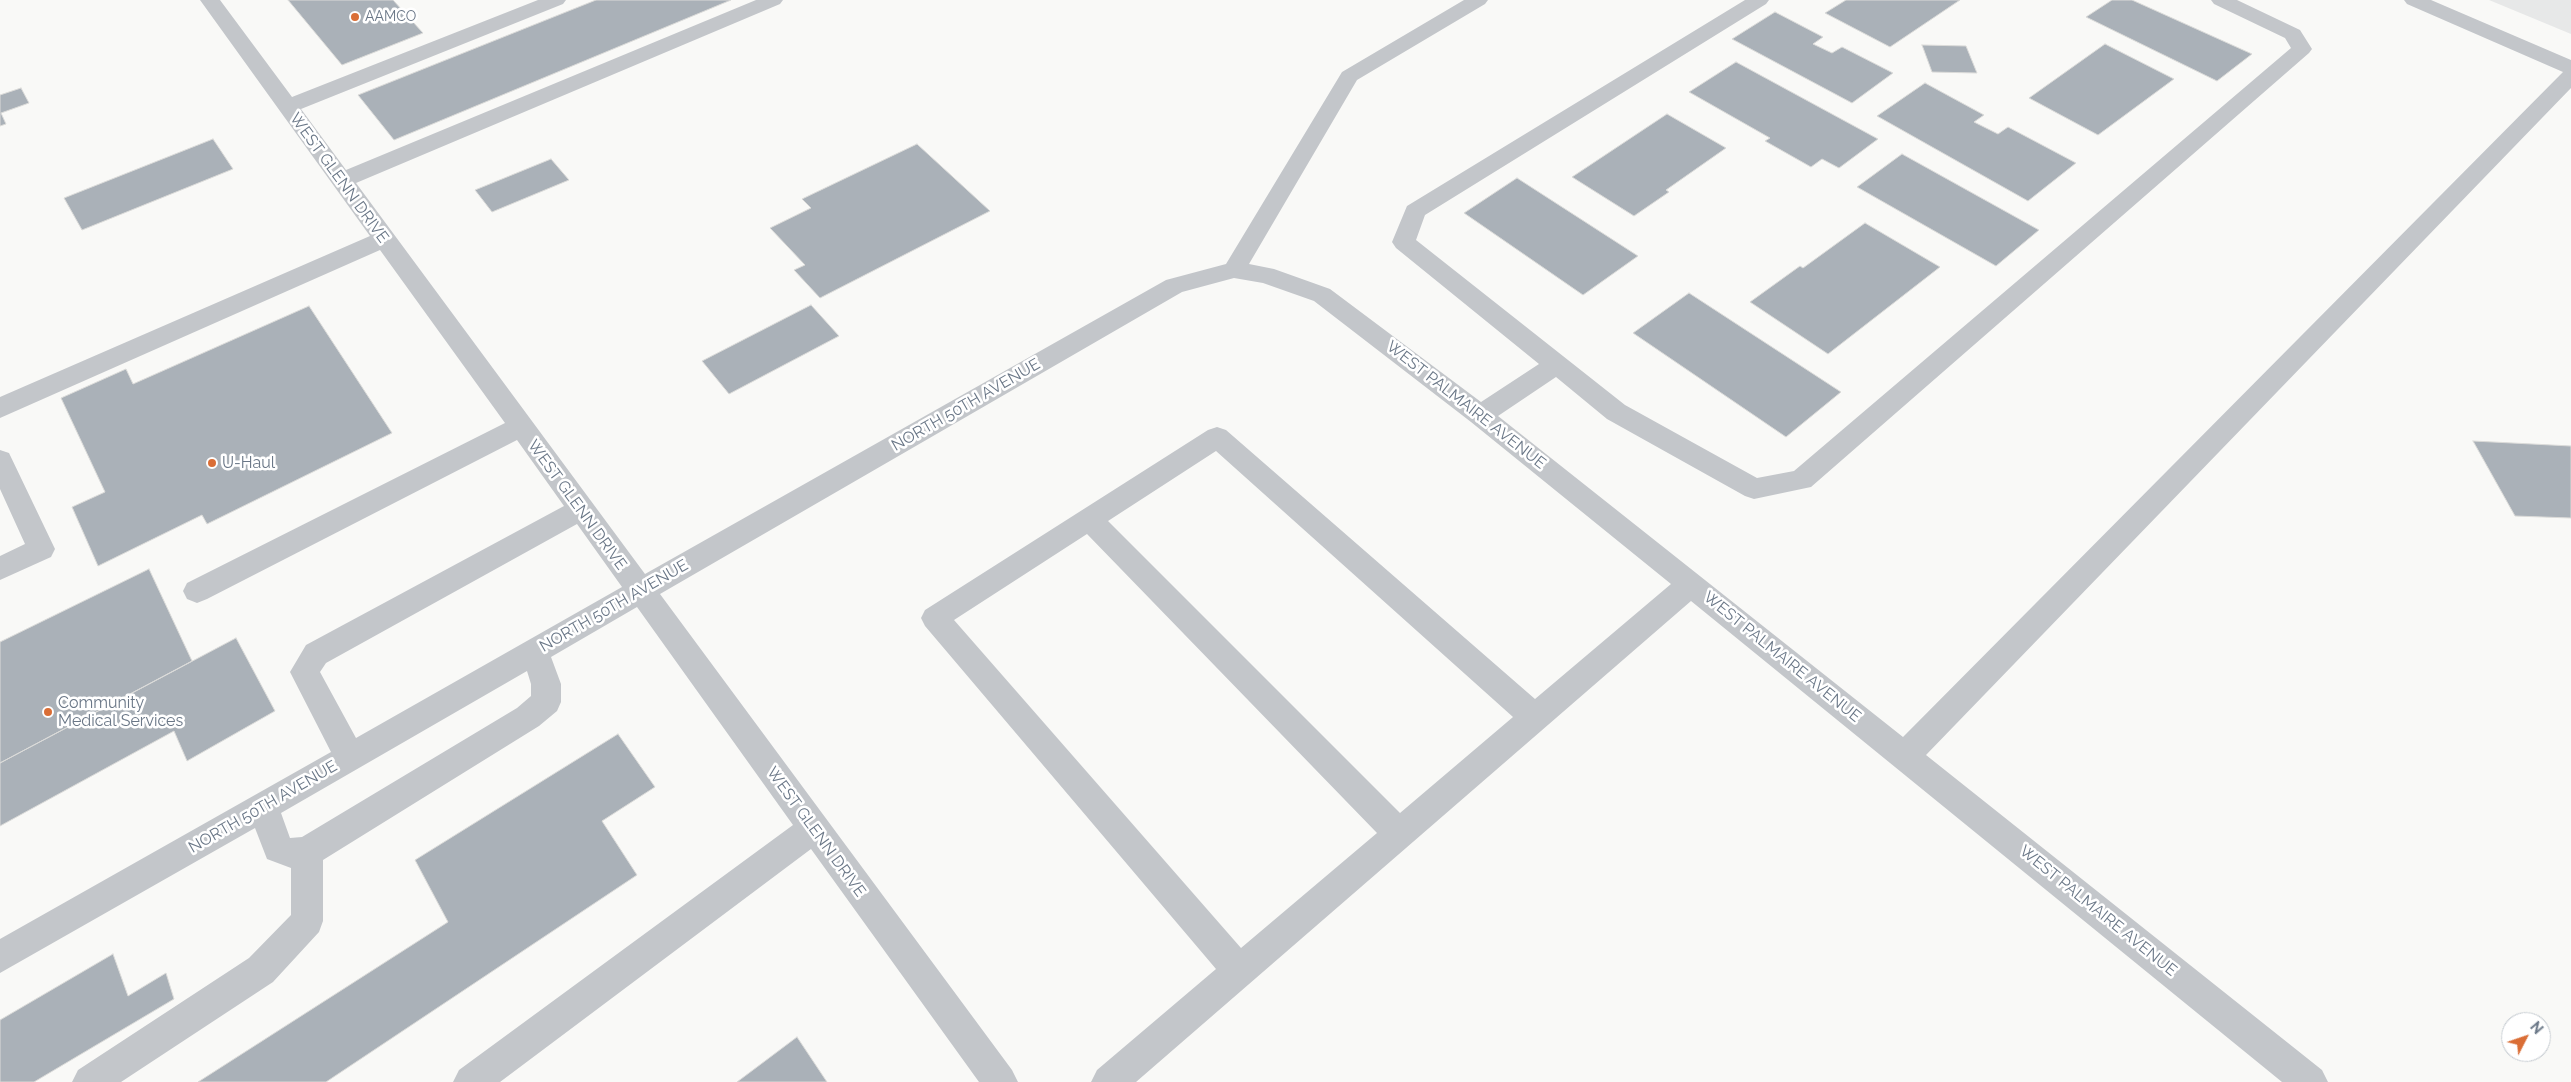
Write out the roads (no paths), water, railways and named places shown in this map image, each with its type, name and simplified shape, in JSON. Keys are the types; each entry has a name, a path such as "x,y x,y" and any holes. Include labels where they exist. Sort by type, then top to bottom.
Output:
{"street":[{"name":"WEST GLENN DRIVE","path":"210,0 580,510 1000,1082"},
{"path":"287,107 556,0"},
{"path":"341,181 773,0"},
{"path":"1234,270 1280,189 1350,76 1478,0"},
{"path":"1759,0 1415,211 1404,242 1616,412 1754,490 1802,480 2302,50 2293,34 2221,0"},
{"path":"2414,0 2571,68"},
{"path":"1906,756 1968,689 2571,76"},
{"path":"0,408 384,240"},
{"name":"WEST PALMAIRE AVENUE","path":"1234,270 1266,275 1322,295 1480,415 2310,1082"},
{"name":"NORTH 50TH AVENUE","path":"0,957 1174,286 1234,270"},
{"path":"1480,415 1556,364"},
{"path":"197,591 520,427"},
{"path":"1239,971 935,618 1217,438 1535,718"},
{"path":"0,460 41,549 0,569"},
{"path":"350,757 305,672 316,654 580,510"},
{"path":"1089,520 1400,834"},
{"path":"1109,1082 1691,584"},
{"path":"263,806 278,849 289,853 307,852 528,717 546,702 546,684 535,651"},
{"path":"471,1082 813,829"},
{"path":"90,1082 261,970 268,963 307,921 307,852"}],"place":[{"name":"AAMCO","path":"355,17"},
{"name":"U-Haul","path":"212,463"},
{"name":"Community Medical Services","path":"48,712"}]}
